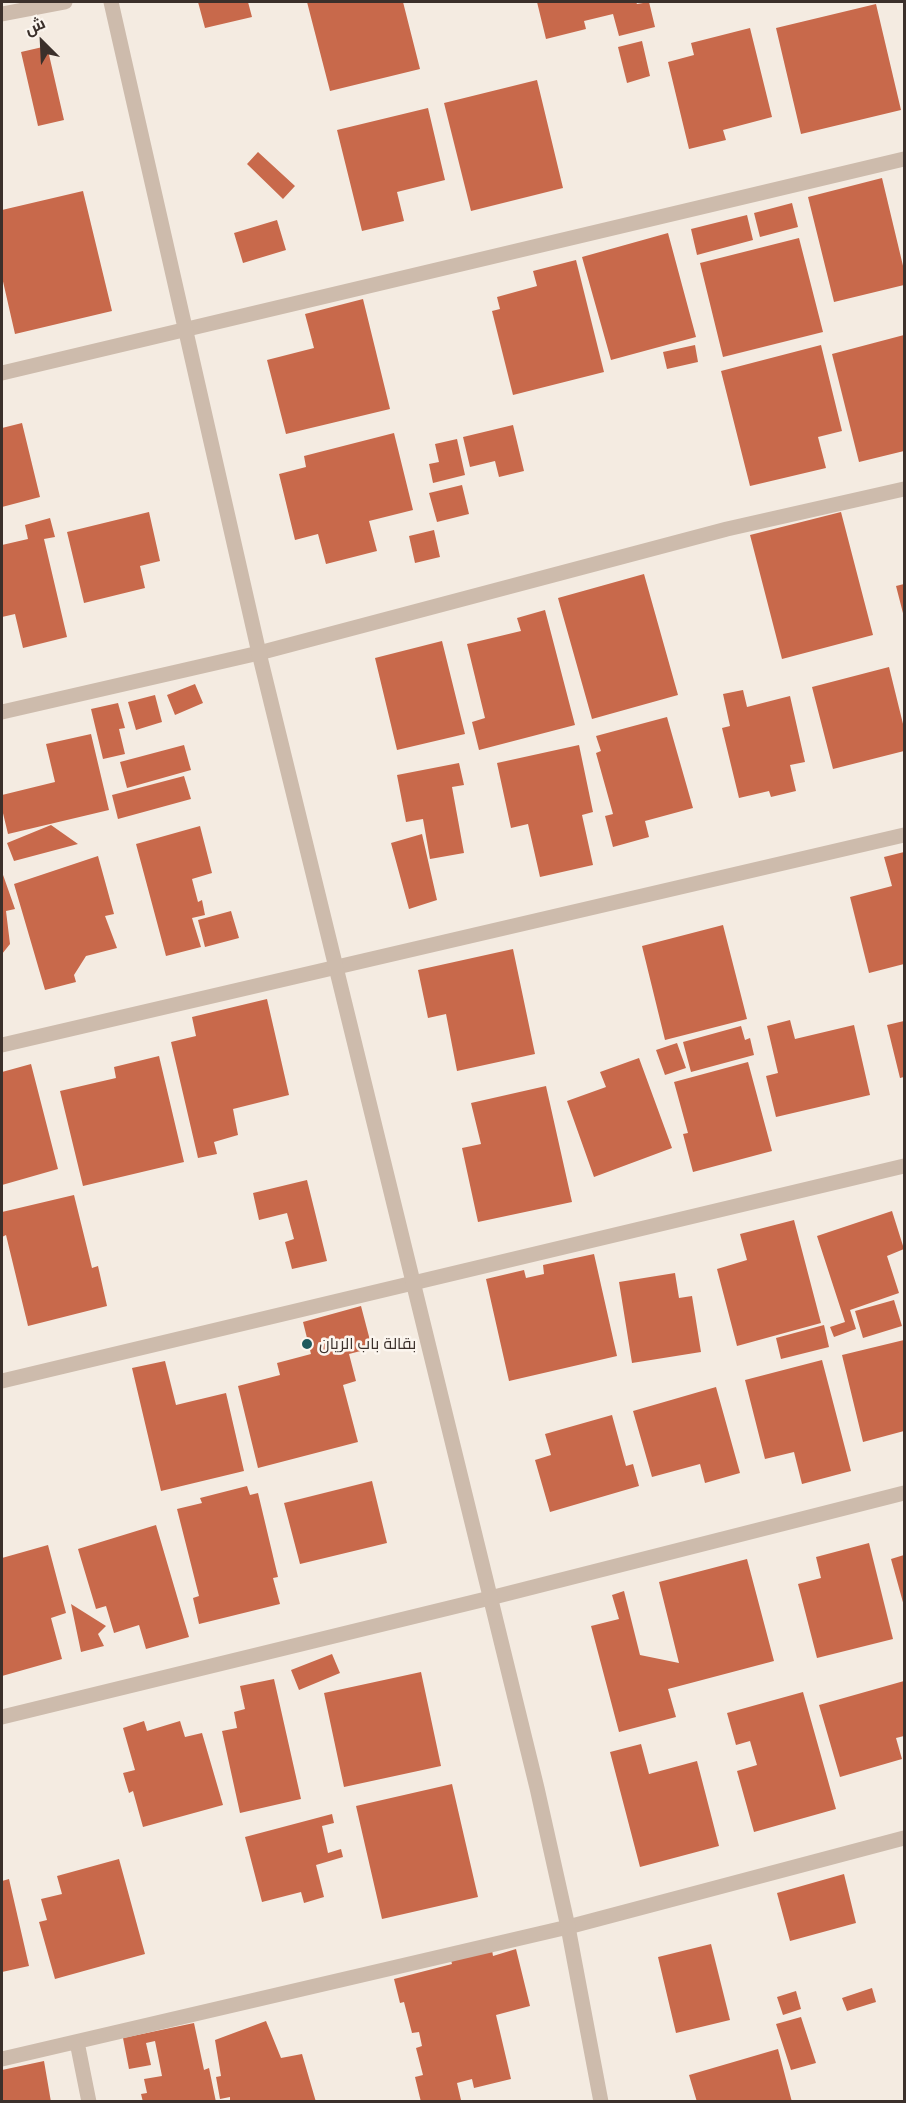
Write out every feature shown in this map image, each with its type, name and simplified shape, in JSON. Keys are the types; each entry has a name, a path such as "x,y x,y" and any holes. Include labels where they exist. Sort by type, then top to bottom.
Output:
{"street":[{"path":"2,14 65,2"},
{"path":"111,2 188,329 259,653 568,1927 601,2102"},
{"path":"2,374 904,159"},
{"path":"2,712 259,653 727,529 904,489"},
{"path":"2,1045 904,835"},
{"path":"2,1381 904,1166"},
{"path":"2,1717 490,1598 904,1493"},
{"path":"2,2059 568,1927 904,1838"},
{"path":"77,2042 89,2102"}],"building":[{"path":"198,2 248,2 252,17 205,28"},
{"path":"307,2 403,2 420,69 330,91"},
{"path":"537,2 636,2 637,4 649,2 655,27 619,36 613,14 584,21 586,29 546,39"},
{"path":"876,4 901,110 801,134 776,28"},
{"path":"750,28 772,117 723,130 726,140 689,149 668,62 694,55 691,43"},
{"path":"642,41 650,76 627,83 618,47"},
{"path":"47,46 64,120 38,126 21,52"},
{"path":"537,80 563,188 471,211 444,103"},
{"path":"428,108 445,180 397,192 404,221 362,231 337,130"},
{"path":"258,152 295,186 283,199 247,164"},
{"path":"882,178 904,270 904,285 834,302 808,197"},
{"path":"83,191 112,311 15,334 2,277 2,210"},
{"path":"792,203 798,227 760,237 754,213"},
{"path":"747,215 753,240 697,255 691,229"},
{"path":"277,220 286,250 243,263 234,233"},
{"path":"668,233 696,337 611,360 582,257"},
{"path":"799,238 823,332 723,357 700,263"},
{"path":"576,260 604,372 513,395 492,311 500,309 497,297 537,286 533,271"},
{"path":"363,299 390,409 286,434 267,360 314,348 305,314"},
{"path":"904,335 904,451 859,462 832,354"},
{"path":"695,345 698,362 667,369 663,352"},
{"path":"821,345 842,431 818,437 826,468 750,486 721,371"},
{"path":"22,423 40,497 2,507 2,428"},
{"path":"513,425 524,471 499,477 495,461 470,467 463,437"},
{"path":"394,433 413,510 369,521 377,551 326,564 318,534 295,540 279,474 306,467 304,456"},
{"path":"457,439 465,475 433,483 429,464 439,462 435,444"},
{"path":"462,485 469,514 437,522 429,493"},
{"path":"149,512 160,561 140,566 145,588 84,603 67,532"},
{"path":"841,512 873,635 782,659 750,535"},
{"path":"50,518 55,537 44,539 67,637 23,648 15,614 2,617 2,545 28,539 25,525"},
{"path":"434,530 440,557 415,563 409,536"},
{"path":"644,574 678,695 592,719 558,598"},
{"path":"904,584 904,617 896,586"},
{"path":"545,610 575,725 479,750 472,722 485,718 467,644 521,631 517,618"},
{"path":"442,641 465,734 397,750 375,658"},
{"path":"889,667 904,728 904,751 833,769 812,687"},
{"path":"195,684 203,703 175,715 167,695"},
{"path":"743,690 747,707 790,696 805,762 790,765 796,791 771,797 769,791 739,798 722,728 730,726 723,694"},
{"path":"155,695 162,722 136,730 128,702"},
{"path":"118,703 125,728 119,729 125,754 103,759 91,709"},
{"path":"667,717 693,808 645,821 649,837 613,847 605,816 613,814 596,753 601,751 596,736"},
{"path":"91,734 109,810 8,834 2,809 2,795 55,782 46,744"},
{"path":"184,745 191,770 127,788 120,762"},
{"path":"579,745 593,812 582,815 593,865 540,877 528,824 511,828 497,763"},
{"path":"459,763 464,785 452,787 464,853 430,859 423,819 406,822 397,775"},
{"path":"184,776 191,799 118,819 112,795"},
{"path":"51,825 78,844 14,861 7,843"},
{"path":"200,826 212,873 192,879 198,902 202,900 205,915 192,918 201,947 166,956 136,844"},
{"path":"422,834 437,900 409,909 391,843"},
{"path":"904,852 904,964 869,973 850,897 892,886 884,857"},
{"path":"98,856 114,914 105,916 117,948 86,956 74,975 76,982 45,990 14,884"},
{"path":"2,872 15,909 6,911 10,944 2,954"},
{"path":"231,911 239,938 205,947 198,920"},
{"path":"723,925 747,1019 665,1040 642,946"},
{"path":"513,949 535,1054 457,1071 446,1014 428,1018 418,970"},
{"path":"267,999 289,1095 233,1109 238,1135 214,1142 217,1154 198,1158 171,1042 196,1036 192,1017"},
{"path":"790,1020 795,1039 854,1025 870,1095 776,1117 766,1076 778,1073 767,1026"},
{"path":"904,1021 904,1077 900,1078 887,1025"},
{"path":"741,1026 745,1040 750,1038 754,1055 691,1072 683,1042"},
{"path":"677,1043 686,1068 665,1075 656,1050"},
{"path":"159,1056 184,1162 83,1186 60,1091 116,1078 114,1067"},
{"path":"639,1058 672,1148 594,1177 567,1101 606,1087 600,1072"},
{"path":"748,1062 772,1151 693,1172 683,1134 688,1133 674,1082"},
{"path":"31,1064 58,1169 2,1185 2,1072"},
{"path":"546,1086 572,1202 478,1222 462,1148 481,1144 471,1103"},
{"path":"307,1180 327,1261 292,1269 285,1242 294,1239 287,1213 259,1220 253,1193"},
{"path":"74,1195 92,1268 98,1266 107,1306 28,1326 6,1235 2,1237 2,1212"},
{"path":"892,1211 904,1249 887,1256 899,1293 850,1310 856,1329 834,1337 830,1327 845,1322 817,1236"},
{"path":"794,1220 821,1323 737,1346 717,1269 747,1260 740,1234"},
{"path":"594,1254 617,1356 509,1381 486,1279 524,1270 526,1278 544,1274 543,1265"},
{"path":"675,1273 679,1298 692,1296 701,1352 632,1363 619,1282"},
{"path":"894,1300 902,1326 863,1338 855,1311"},
{"path":"361,1306 372,1348 349,1354 356,1381 343,1385 358,1442 258,1468 238,1386 280,1375 277,1363 311,1354 303,1322"},
{"path":"824,1325 829,1347 781,1359 776,1338"},
{"path":"904,1340 904,1431 863,1442 842,1355"},
{"path":"822,1360 851,1471 802,1484 794,1452 765,1459 745,1380"},
{"path":"165,1361 176,1405 226,1393 244,1471 161,1491 132,1368"},
{"path":"716,1387 740,1473 705,1483 700,1464 652,1477 633,1411"},
{"path":"612,1415 626,1466 633,1464 639,1486 550,1512 535,1460 551,1455 545,1434"},
{"path":"372,1481 387,1543 300,1564 284,1503"},
{"path":"247,1486 250,1495 258,1493 278,1577 273,1578 280,1604 199,1624 193,1598 199,1596 177,1509 202,1503 200,1498"},
{"path":"156,1525 189,1637 146,1649 139,1625 114,1633 106,1606 96,1609 78,1549"},
{"path":"869,1543 893,1639 817,1658 798,1584 821,1578 816,1557"},
{"path":"48,1545 66,1613 51,1618 62,1659 2,1676 2,1558"},
{"path":"904,1555 904,1606 891,1559"},
{"path":"747,1559 774,1661 668,1689 676,1717 619,1732 591,1626 619,1619 612,1595 624,1591 640,1655 679,1663 659,1582"},
{"path":"71,1604 106,1626 98,1634 104,1646 81,1652"},
{"path":"332,1654 340,1673 299,1690 291,1670"},
{"path":"421,1672 441,1766 344,1787 324,1693"},
{"path":"274,1679 301,1799 240,1813 222,1731 237,1728 234,1712 245,1709 240,1686"},
{"path":"904,1681 904,1736 896,1738 902,1759 840,1777 819,1705"},
{"path":"803,1692 836,1809 754,1832 737,1771 757,1765 750,1741 736,1745 727,1713"},
{"path":"144,1721 147,1731 180,1721 185,1737 202,1733 223,1805 143,1827 133,1791 129,1793 123,1773 135,1770 123,1728"},
{"path":"641,1744 649,1774 697,1761 719,1846 640,1867 610,1752"},
{"path":"452,1784 478,1897 382,1919 356,1806"},
{"path":"332,1814 334,1823 322,1826 328,1853 341,1849 343,1857 316,1865 324,1897 304,1903 301,1892 262,1902 245,1837"},
{"path":"119,1859 145,1954 55,1979 39,1922 47,1920 41,1899 62,1894 57,1876"},
{"path":"844,1874 856,1923 790,1941 777,1893"},
{"path":"9,1879 29,1966 2,1972 2,1881"},
{"path":"711,1944 730,2020 676,2033 658,1957"},
{"path":"516,1949 530,2006 496,2015 511,2079 474,2088 472,2079 457,2083 461,2100 421,2102 415,2077 423,2075 416,2048 422,2046 419,2032 412,2033 404,2002 400,2003 394,1979 452,1964 451,1960 492,1950 493,1956"},
{"path":"872,1988 876,2002 847,2011 842,1998"},
{"path":"796,1991 801,2009 783,2015 777,1997"},
{"path":"801,2017 816,2063 791,2070 776,2024"},
{"path":"266,2021 281,2058 302,2054 316,2102 230,2102 230,2097 220,2099 216,2077 221,2076 215,2040"},
{"path":"194,2023 204,2070 209,2068 216,2102 143,2102 141,2094 147,2093 144,2079 162,2076 155,2041 146,2043 151,2065 129,2069 123,2038"},
{"path":"778,2049 792,2102 697,2102 689,2075"},
{"path":"44,2061 51,2102 2,2102 2,2070"}],"place":[{"name":"بقالة باب الريان","path":"307,1344"}]}
